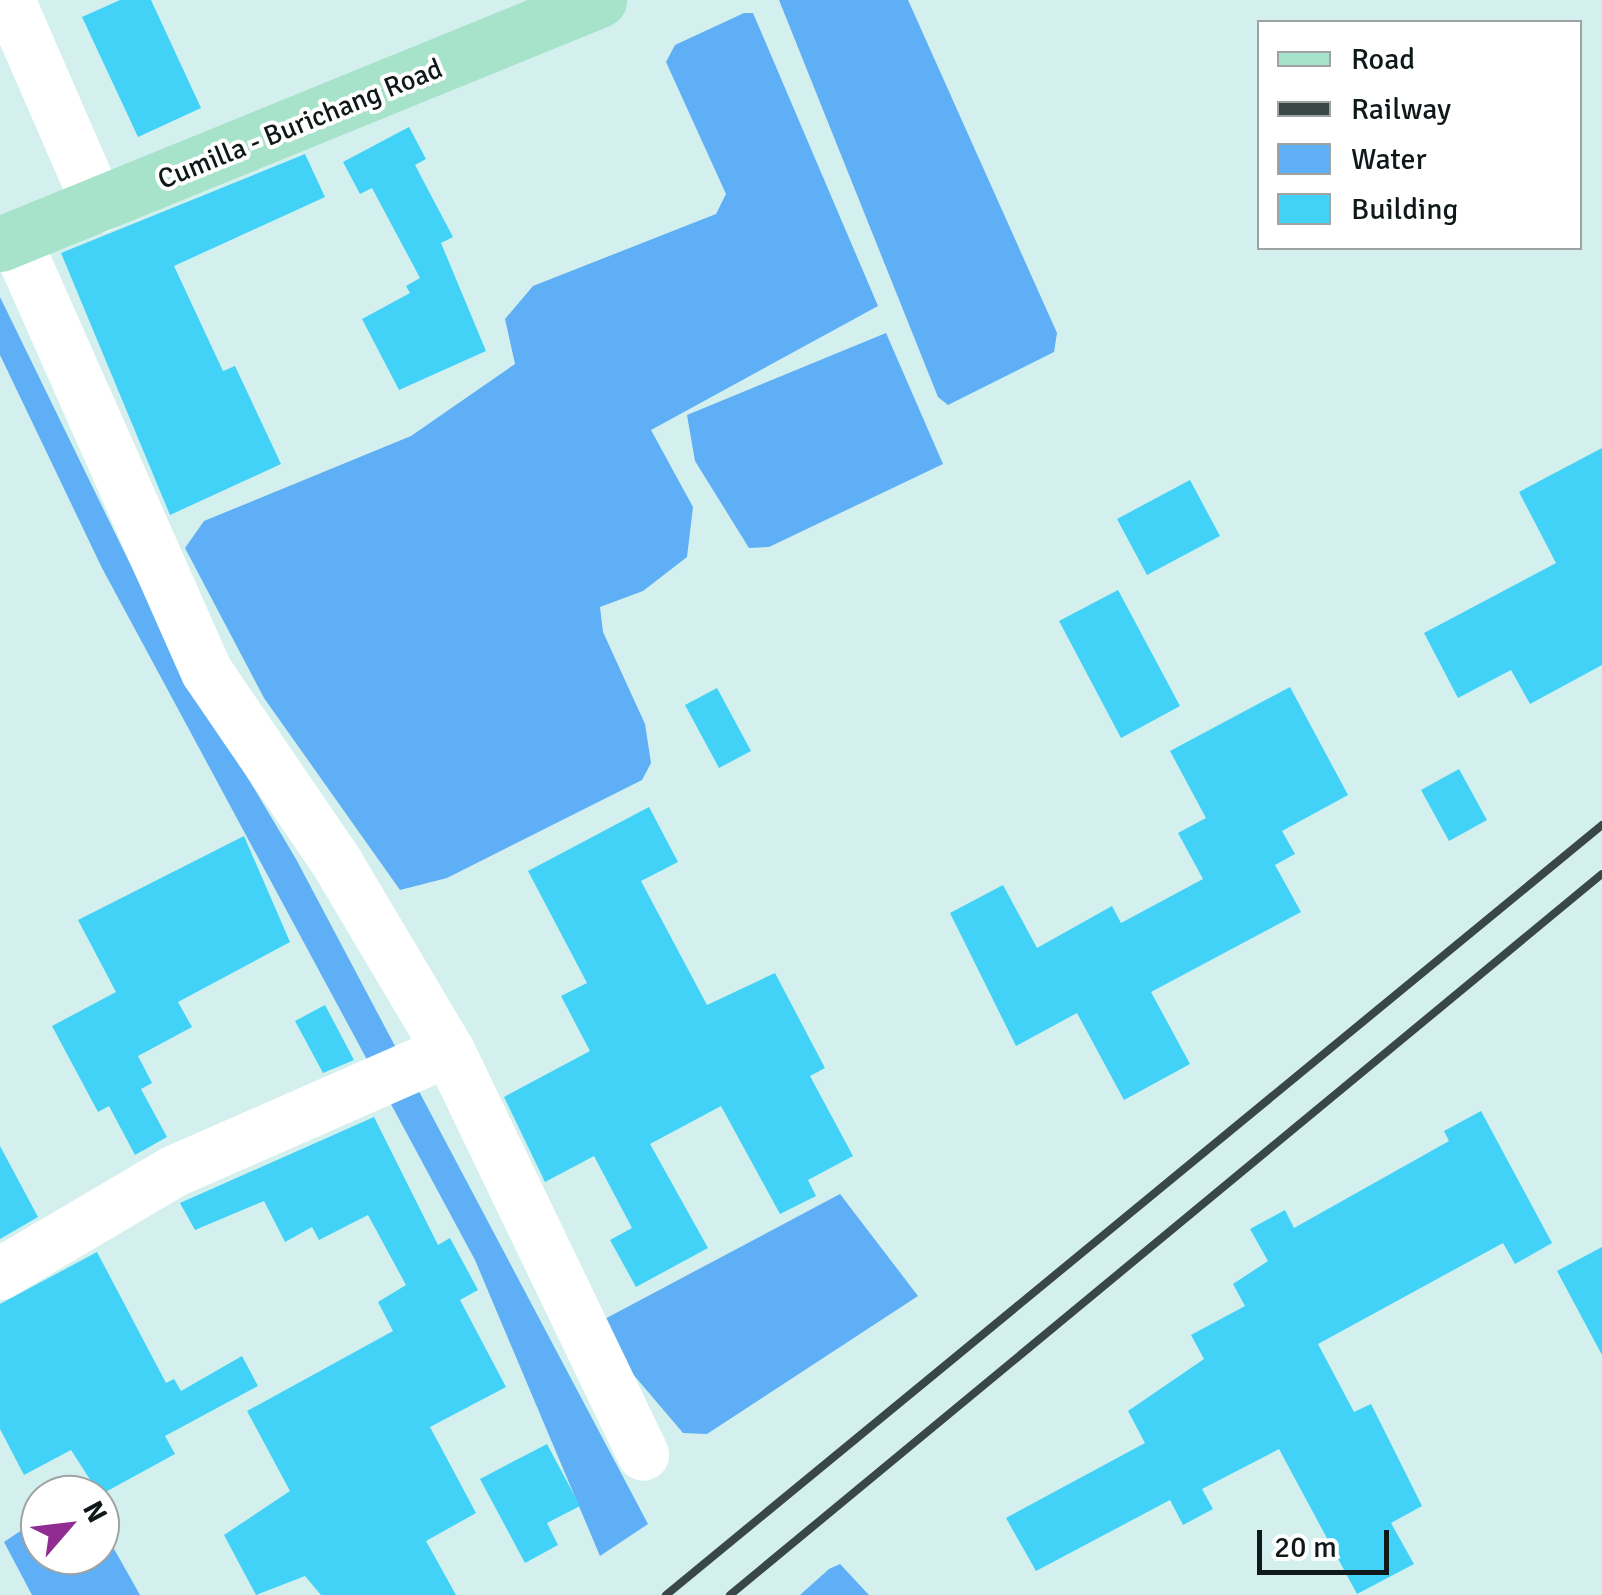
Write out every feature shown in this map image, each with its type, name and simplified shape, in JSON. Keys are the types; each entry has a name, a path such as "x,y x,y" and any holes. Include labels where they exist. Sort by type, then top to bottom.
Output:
{"main road":[{"name":"Cumilla - Burichang Road","path":"8,242 599,0"}],"street":[{"path":"9,0 99,207"},
{"path":"8,242 208,672 336,860 432,1057 643,1456"},
{"path":"0,1274 175,1171 432,1057"}],"water":[{"path":"779,0 908,0 1057,333 1054,352 948,405 938,397"},
{"path":"744,13 753,13 878,306 651,430 693,507 687,557 643,591 600,607 603,632 645,724 651,763 642,780 447,878 400,890 264,698 185,548 204,521 411,436 515,364 505,319 533,286 716,214 726,194 666,62 675,45"},
{"path":"0,297 173,652 296,859 648,1524 600,1556 475,1260 102,568 0,355"},
{"path":"886,333 943,464 769,547 749,548 695,461 687,415"},
{"path":"840,1194 918,1296 707,1434 683,1433 615,1353 601,1321"},
{"path":"20,1531 20,1572 4,1542"},
{"path":"120,1560 140,1595 32,1595 21,1575 120,1575"},
{"path":"840,1564 869,1595 800,1595 829,1569"}],"building":[{"path":"120,0 151,0 201,108 138,137 82,17"},
{"path":"409,127 426,159 415,165 453,237 441,243 486,351 399,390 362,319 410,293 406,286 420,278 372,188 360,194 343,162"},
{"path":"305,154 325,197 174,266 223,371 235,366 281,464 170,515 61,253"},
{"path":"1602,448 1602,665 1530,704 1511,670 1458,698 1424,633 1556,563 1519,492"},
{"path":"1190,480 1220,536 1147,575 1117,519"},
{"path":"1118,590 1180,706 1121,738 1059,621"},
{"path":"1290,687 1348,795 1282,831 1295,854 1275,865 1301,912 1151,992 1190,1064 1124,1100 1077,1013 1016,1046 950,913 1003,885 1037,948 1112,906 1121,923 1203,879 1178,833 1206,818 1170,751"},
{"path":"717,688 751,751 719,768 685,705"},
{"path":"1459,769 1487,820 1449,841 1421,790"},
{"path":"649,807 678,862 641,881 707,1005 775,973 825,1068 810,1076 853,1156 808,1180 816,1196 780,1214 721,1106 650,1144 708,1248 636,1287 610,1240 632,1228 594,1156 545,1182 504,1097 590,1051 561,996 587,983 528,871"},
{"path":"244,836 290,942 178,1002 192,1027 138,1056 152,1083 141,1089 167,1137 135,1155 109,1106 98,1112 52,1026 116,992 78,920"},
{"path":"325,1005 354,1060 323,1073 295,1021"},
{"path":"1481,1111 1552,1243 1515,1264 1503,1243 1318,1344 1354,1412 1371,1404 1422,1506 1391,1523 1414,1564 1357,1594 1279,1449 1202,1489 1213,1509 1183,1525 1170,1500 1036,1571 1006,1518 1145,1443 1128,1411 1204,1359 1191,1335 1245,1306 1233,1284 1268,1261 1250,1229 1285,1210 1294,1228 1449,1141 1444,1131"},
{"path":"374,1117 438,1245 450,1238 478,1290 460,1300 506,1387 430,1427 476,1513 426,1541 456,1595 321,1595 305,1576 256,1595 224,1535 290,1491 247,1411 393,1331 378,1302 406,1285 368,1215 319,1240 312,1227 285,1242 264,1201 195,1230 180,1203"},
{"path":"0,1146 38,1217 0,1239"},
{"path":"1602,1247 1602,1355 1557,1271"},
{"path":"97,1252 166,1383 174,1379 181,1391 242,1356 258,1386 165,1436 175,1454 120,1484 120,1475 87,1475 71,1450 24,1475 0,1429 0,1304"},
{"path":"547,1444 580,1506 547,1523 558,1545 525,1563 480,1479"}],"railway":[{"path":"666,1595 1602,825"},
{"path":"730,1595 1602,874"}]}
